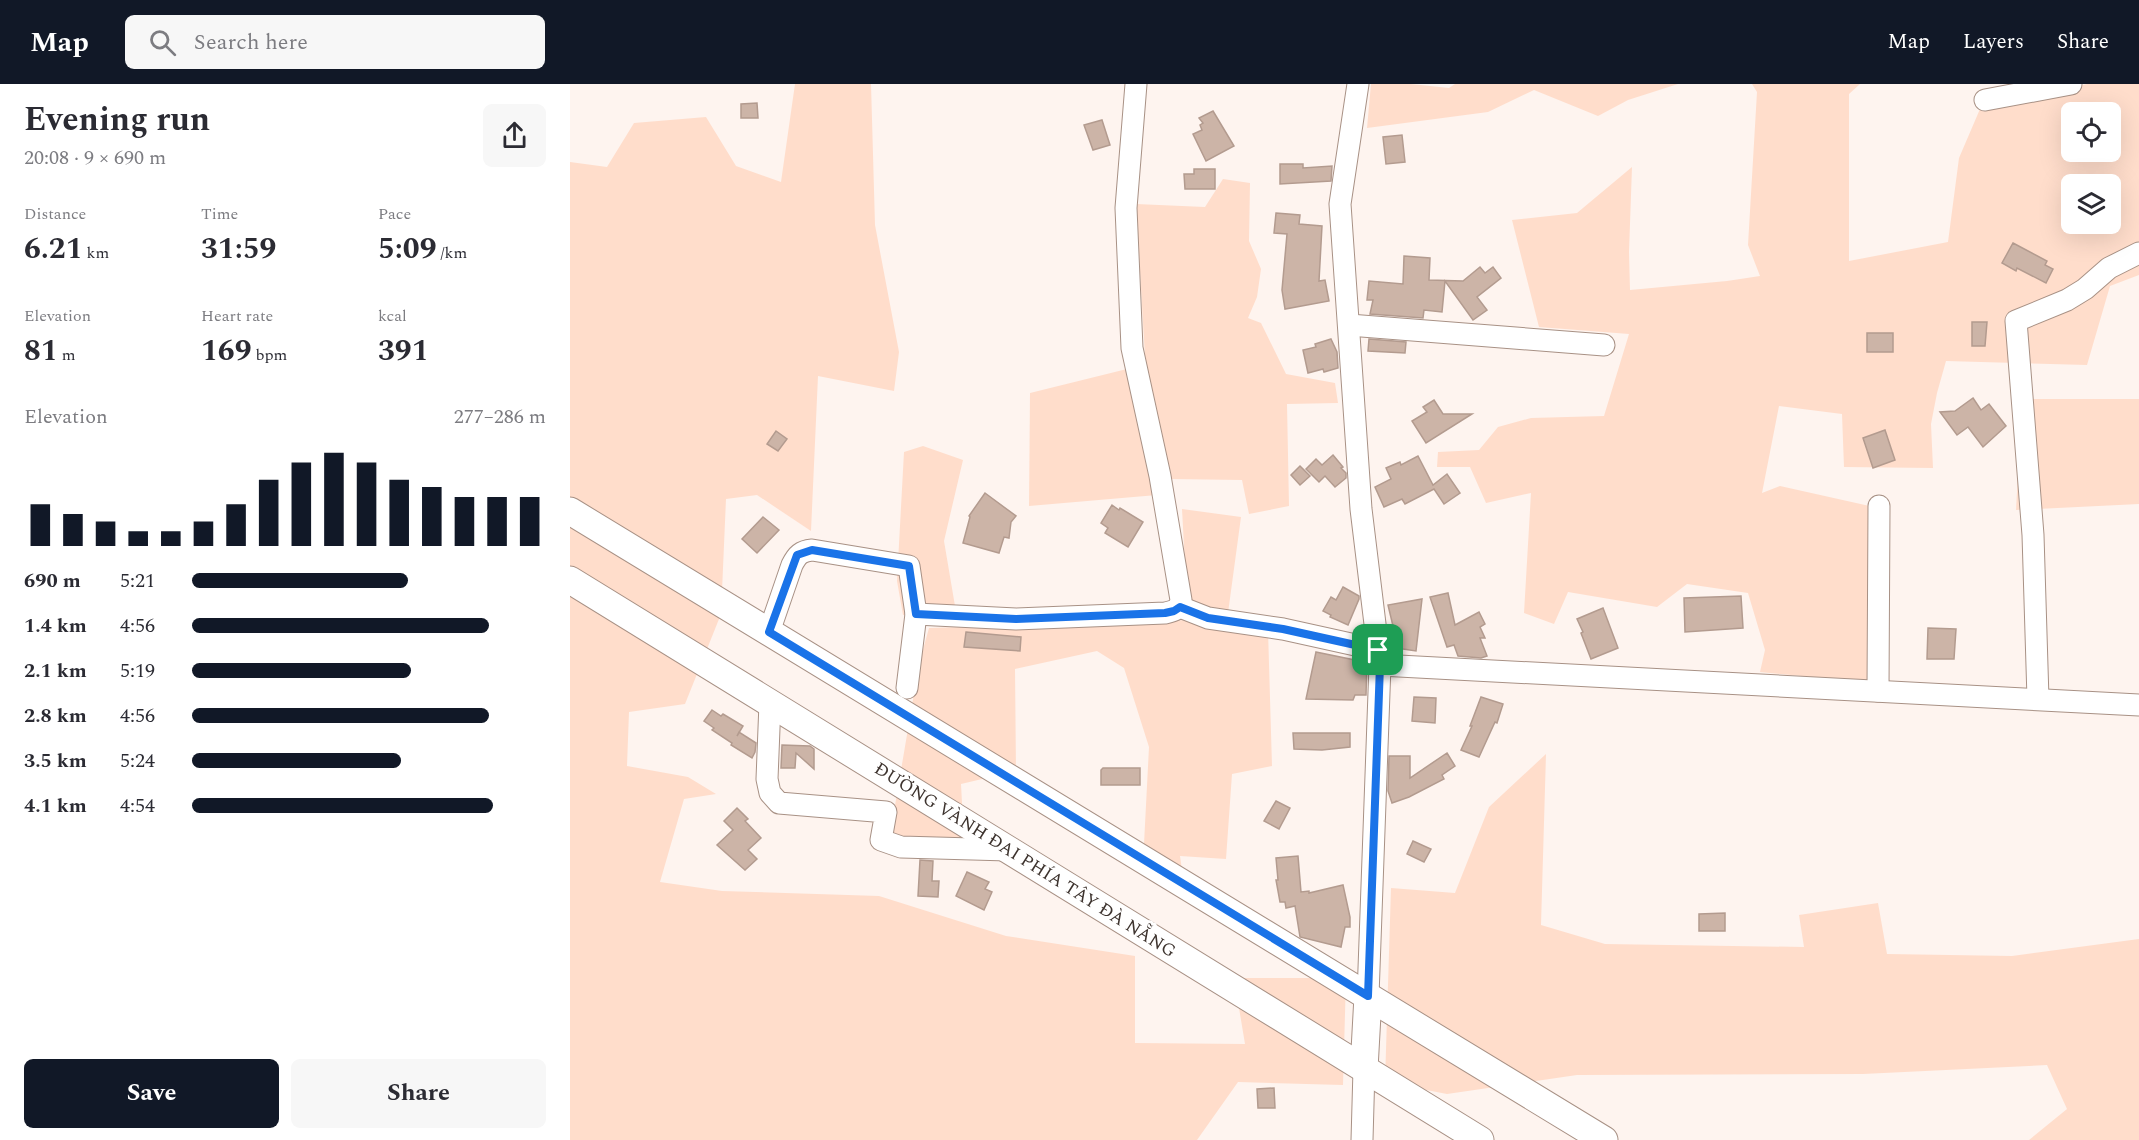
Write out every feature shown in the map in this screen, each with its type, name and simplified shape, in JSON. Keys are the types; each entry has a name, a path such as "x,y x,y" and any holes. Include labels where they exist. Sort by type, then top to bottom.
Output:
{"main road":[{"path":"570,511 1604,1140"},
{"name":"ĐƯỜNG VÀNH ĐAI PHÍA TÂY ĐÀ NẴNG","path":"570,580 1480,1140"},
{"path":"1364,1069 1368,996"}],"street":[{"path":"916,614 1016,619 1165,613 1180,607 1181,600 1160,476 1132,348 1126,208 1136,84"},
{"path":"1358,84 1340,204 1361,509 1379,657 1368,996"},
{"path":"1985,100 2071,84"},
{"path":"2038,699 2033,535 2016,321 2067,300 2085,289 2109,268 2139,253"},
{"path":"1349,326 1604,345"},
{"path":"1878,691 1879,506"},
{"path":"769,632 792,565 797,555 805,551 812,550 909,566 916,614 907,688"},
{"path":"1180,607 1214,620 1283,629 1379,657 1878,691 2139,705"},
{"path":"770,703 767,778 770,793 779,803 886,812 881,840 901,847 1009,850"},
{"path":"1362,1140 1364,1069"}],"shaded area":[{"path":"795,84 871,84 875,225 899,352 894,391 818,376 811,531 757,495 726,499 721,614 685,704 629,712 627,766 688,777 716,794 684,799 660,882 722,891 879,896 1006,936 1135,956 1135,1043 1245,1044 1234,978 1346,978 1343,1085 1238,1082 1197,1140 570,1140 570,162 607,167 634,123 706,117 736,166 781,182"},
{"path":"1371,84 1411,84 1449,88 1455,84 1678,84 1628,100 1598,116 1534,90 1488,112 1367,128"},
{"path":"1752,84 1860,84 1849,94 1849,261 1948,242 1959,158 1980,109 2087,84 2139,84 2139,275 2110,286 2087,365 1946,361 1931,424 1933,468 1844,467 1842,414 1779,406 1762,493 1780,486 1874,507 1885,684 1760,672 1765,650 1748,593 1687,584 1657,607 1568,592 1554,624 1524,613 1531,493 1486,503 1470,467 1437,467 1438,452 1479,450 1498,427 1531,418 1604,416 1629,334 1539,327 1512,220 1577,213 1632,167 1630,290 1760,276 1748,245 1757,92"},
{"path":"1223,179 1250,183 1249,241 1261,269 1257,297 1248,318 1261,323 1286,374 1335,383 1338,403 1287,404 1289,506 1249,514 1242,480 1170,479 1145,356 1136,204 1205,207"},
{"path":"1131,368 1157,495 1029,506 1030,393"},
{"path":"2022,399 2139,399 2139,504 2016,510"},
{"path":"923,446 963,460 944,541 955,606 903,615 897,581 904,452"},
{"path":"1182,509 1241,517 1228,613 1268,630 1272,766 1232,774 1226,859 1180,856 1182,870 1144,844 1149,747 1124,668 1097,651 1015,669 1016,771 961,784 964,841 890,835 919,664 929,628 1188,620"},
{"path":"1546,754 1541,925 1605,944 1804,947 1799,915 1878,903 1887,954 2012,956 2139,939 2139,1140 2029,1140 2067,1109 2047,1065 1863,1074 1577,1075 1447,1094 1385,1082 1391,888 1455,893 1489,807"}],"building":[{"path":"757,103 758,118 741,118 741,104"},
{"path":"1213,111 1234,146 1206,161 1193,134 1202,130 1200,125 1203,123 1199,118"},
{"path":"1102,120 1110,145 1093,150 1084,125"},
{"path":"1402,135 1405,162 1386,164 1383,137"},
{"path":"1280,164 1303,164 1303,168 1332,166 1331,181 1280,184"},
{"path":"1194,169 1215,169 1215,189 1185,189 1184,174 1194,174"},
{"path":"1276,213 1300,215 1299,224 1322,226 1319,281 1325,280 1329,301 1285,309 1282,290 1287,234 1274,233"},
{"path":"2013,243 2047,261 2045,265 2053,269 2046,283 2002,263"},
{"path":"1404,256 1430,258 1429,280 1463,281 1480,267 1485,273 1493,267 1501,278 1477,297 1487,310 1473,320 1445,281 1442,312 1424,310 1423,318 1370,314 1373,300 1367,300 1369,281 1403,284"},
{"path":"1972,322 1987,322 1985,346 1972,346"},
{"path":"1867,333 1893,333 1893,352 1867,352"},
{"path":"1331,339 1337,352 1338,368 1308,373 1303,350 1316,347 1315,344"},
{"path":"1369,339 1406,342 1405,353 1368,351"},
{"path":"1973,398 1981,410 1989,404 2006,426 1983,447 1968,427 1957,435 1940,412 1955,411"},
{"path":"1434,400 1443,414 1472,414 1426,443 1412,421 1427,412 1423,407"},
{"path":"1885,430 1895,460 1873,468 1863,438"},
{"path":"776,431 787,439 778,451 767,444"},
{"path":"1333,455 1346,473 1346,478 1335,487 1325,476 1319,482 1306,469 1316,459 1322,465"},
{"path":"1418,456 1433,485 1447,474 1460,493 1444,504 1434,489 1405,504 1402,499 1384,507 1375,487 1391,479 1386,468 1400,462 1401,465"},
{"path":"1300,466 1310,476 1300,485 1291,475"},
{"path":"985,493 1016,516 1011,522 1009,538 1004,537 999,553 963,543 969,516"},
{"path":"1112,505 1143,522 1128,547 1105,533 1108,528 1101,523"},
{"path":"763,517 779,530 757,553 742,539"},
{"path":"1343,587 1359,596 1348,625 1330,617 1331,615 1323,611 1331,597 1336,600"},
{"path":"1448,593 1455,625 1479,612 1485,624 1480,627 1485,638 1480,638 1487,656 1481,658 1458,656 1454,645 1447,647 1430,597"},
{"path":"1741,596 1743,628 1685,632 1684,598"},
{"path":"1422,599 1416,651 1403,649 1390,643 1393,626 1388,605"},
{"path":"1603,608 1618,648 1591,659 1577,619"},
{"path":"1928,628 1956,629 1954,659 1927,659"},
{"path":"966,632 1021,637 1020,651 964,647"},
{"path":"1316,652 1367,661 1366,695 1355,695 1353,700 1306,699"},
{"path":"1414,697 1436,698 1435,723 1412,721"},
{"path":"1481,697 1503,704 1497,723 1495,722 1479,757 1461,750 1472,726 1470,726"},
{"path":"712,710 743,726 739,732 756,743 752,758 731,745 732,743 712,730 714,728 704,721"},
{"path":"1293,733 1350,733 1350,747 1322,750 1294,749"},
{"path":"782,745 810,746 814,749 814,769 796,753 795,768 781,768"},
{"path":"1447,753 1455,766 1442,775 1444,779 1392,803 1388,791 1389,756 1410,756 1410,778"},
{"path":"1103,768 1140,768 1140,785 1101,785"},
{"path":"1276,801 1290,808 1279,829 1264,821"},
{"path":"737,808 748,819 745,821 761,838 748,850 757,859 745,870 717,845 733,830 724,821"},
{"path":"1413,841 1431,849 1424,862 1407,854"},
{"path":"1298,856 1301,892 1309,891 1309,893 1343,885 1350,927 1345,927 1341,947 1300,937 1295,906 1286,908 1285,902 1280,902 1276,880 1278,880 1276,858"},
{"path":"920,860 933,861 932,881 939,881 938,897 918,896"},
{"path":"967,872 989,882 985,889 992,892 984,910 956,896"},
{"path":"1725,913 1725,931 1699,931 1699,914"},
{"path":"1274,1088 1275,1108 1258,1108 1257,1089"}],"route":[{"path":"812,550 909,566 916,614 1016,619 1165,613 1180,607 1220,621 1283,629 1378,650 1380,665 1368,996 769,632 797,555 812,550"}]}
